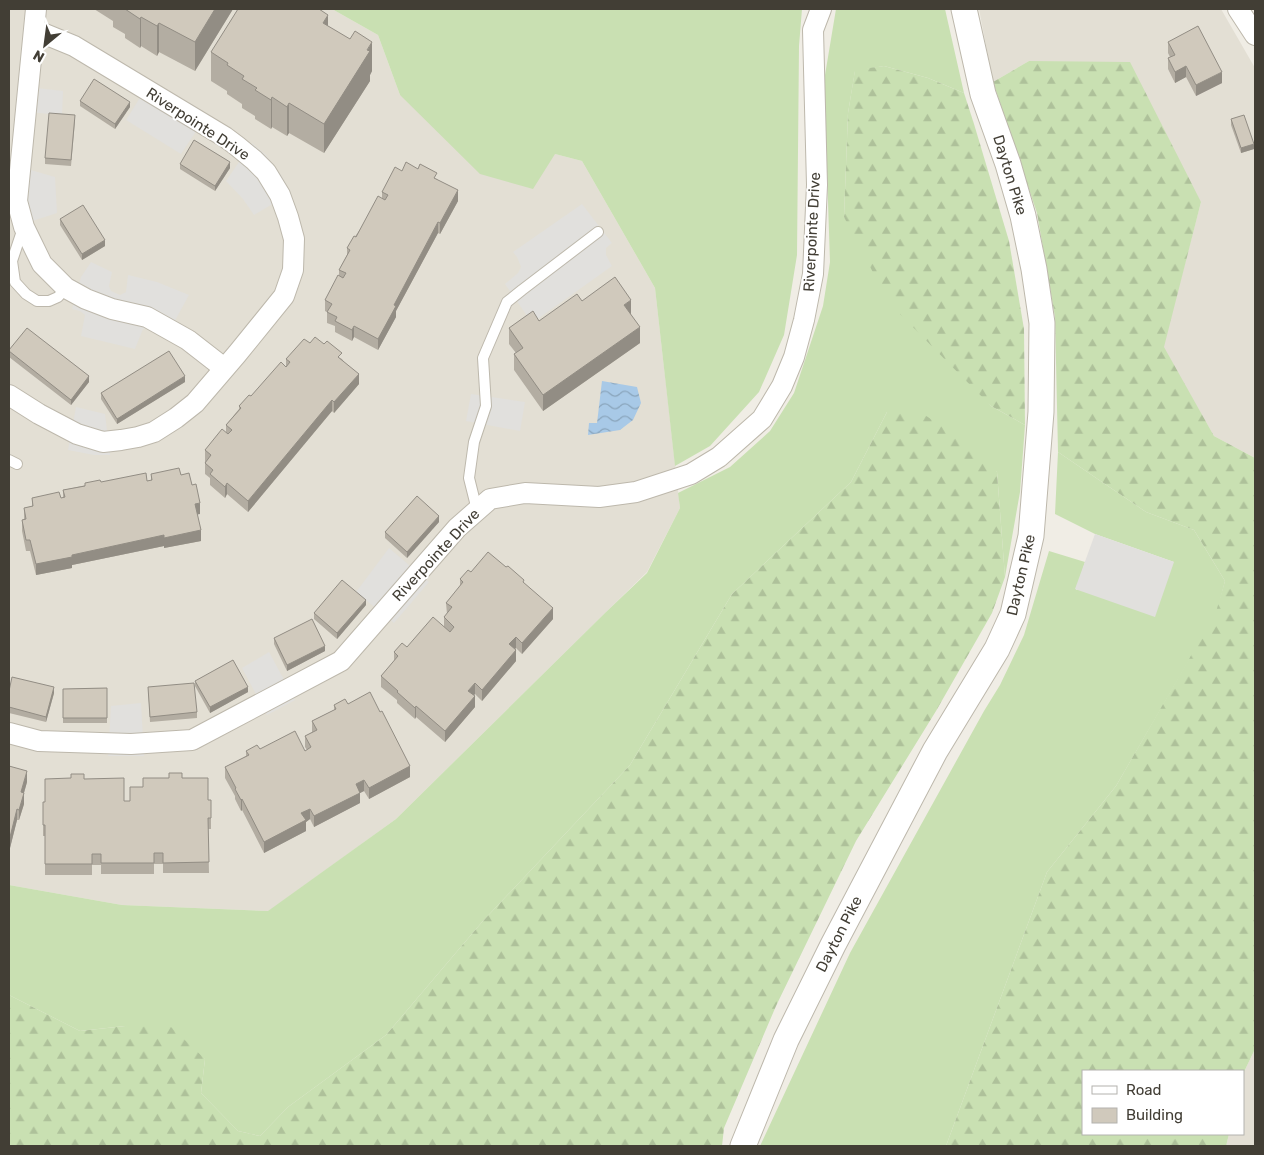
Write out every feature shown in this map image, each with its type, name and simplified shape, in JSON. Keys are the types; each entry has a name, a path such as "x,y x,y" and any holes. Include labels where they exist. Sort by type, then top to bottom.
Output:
{"street":[{"path":"36,9 17,201 24,227 42,264 66,288 86,300 112,309 147,317 188,340 224,368"},
{"name":"Riverpointe Drive","path":"9,733 39,741 132,744 192,740 341,661 457,528 490,500 525,493 599,497 636,492 691,474 719,458 762,419 782,386 794,357 804,320 813,274 816,185 813,30 821,9"},
{"name":"Dayton Pike","path":"743,1146 786,1040 833,945 935,751 997,650 1013,614 1031,536 1042,412 1042,323 1034,269 1023,216 1008,164 983,94 964,9"},
{"path":"1238,9 1255,35"},
{"name":"Riverpointe Drive","path":"9,394 39,414 78,434 103,442 138,437 154,432 195,403 284,296 293,270 294,239 288,217 280,195 266,172 254,160 231,142 74,46 35,30"}],"lane":[{"path":"24,227 12,261 15,282 26,294 38,301 49,301 58,297 66,288"},
{"path":"477,510 469,478 474,442 486,406 483,358 507,302 598,232"}],"shaded area":[{"path":"9,9 332,9 378,35 400,95 555,154 582,161 655,288 680,508 647,572 396,819 269,911 122,905 9,885"},
{"path":"979,9 1221,9 1255,68 1255,458 1214,436 1163,347 1201,202 1029,61 993,82"},
{"path":"151,80 207,115 181,154 126,120"},
{"path":"18,86 63,91 62,115 15,111"},
{"path":"252,143 266,155 281,175 291,193 254,215 243,199 226,181"},
{"path":"10,164 55,177 57,213 14,227 9,192"},
{"path":"582,204 612,243 606,248 606,255 612,266 532,323 505,284 518,273 521,267 513,252"},
{"path":"91,262 112,272 109,286 111,291 120,295 126,292 128,275 157,282 189,295 166,337 147,328 143,329 135,349 81,336 85,315 80,311 72,309 81,277"},
{"path":"471,394 525,402 520,431 466,421"},
{"path":"76,407 105,414 110,455 94,455 68,450"},
{"path":"1095,534 1174,562 1155,617 1075,589"},
{"path":"389,548 429,582 394,623 356,592"},
{"path":"269,652 295,700 267,715 242,668"},
{"path":"141,703 144,756 108,756 111,706"},
{"path":"1255,1049 1255,1146 1226,1146 1229,1135 1244,1135 1244,1072"}],"green space":[{"path":"332,9 802,9 799,46 797,255 784,335 759,392 710,446 675,466 655,288 582,161 555,154 533,189 480,174 400,95 378,35"},
{"path":"836,9 945,9 964,93 928,78 884,66 855,71 848,113 844,217 991,406 1025,425 1020,492 1005,577 997,472 887,412 851,482 732,594 630,765 482,922 386,1035 288,1107 260,1136 238,1131 201,1093 205,1059 125,1026 80,1031 9,995 9,885 122,905 268,911 396,819 647,573 680,508 678,493 730,467 770,431 794,393 823,306 830,262 824,81"},
{"path":"1029,61 1130,62 1201,202 1164,347 1214,436 1255,458 1255,1049 1244,1072 1244,1070 1082,1070 1082,1135 1229,1135 1226,1146 946,1146 1047,872 1116,786 1216,612 1225,581 1194,530 1146,512 1058,452 1055,317 1037,213 993,82"},
{"path":"884,66 928,78 964,93 1009,241 1024,329 1025,425 991,406 889,303 844,217 848,113 855,70"},
{"path":"919,411 966,443 997,472 1005,577 992,613 936,711 856,841 776,1006 724,1128 722,1146 9,1146 9,995 80,1031 125,1026 171,1027 205,1059 201,1093 238,1131 260,1136 288,1107 386,1035 482,922 630,765 732,594 851,482 887,412"},
{"path":"1058,452 1146,512 1194,530 1225,581 1217,612 1116,786 1047,872 946,1146 760,1146 850,953 1000,685 1024,635 1049,551 1085,562 1076,590 1174,562 1095,534 1055,514"}],"water":[{"path":"602,381 637,387 641,403 633,420 620,430 588,435 589,423 597,423"}],"building":[{"path":"125,9 215,9 195,42 159,23 157,26 141,17 140,19"},
{"path":"238,9 319,9 328,15 323,23 350,39 355,31 372,42 367,50 370,51 324,124 289,103 287,107 272,97 271,100 255,90 257,88 242,79 244,76 211,52"},
{"path":"1198,26 1222,72 1196,85 1186,66 1175,72 1168,58 1175,55 1168,42"},
{"path":"94,79 130,102 115,124 80,101"},
{"path":"49,113 75,115 71,160 45,158"},
{"path":"1244,115 1254,144 1241,148 1231,119"},
{"path":"194,140 230,162 215,186 180,164"},
{"path":"406,162 418,169 420,164 437,173 434,178 458,190 440,223 438,222 378,339 354,326 352,330 335,321 337,317 327,312 332,304 325,300 338,275 343,278 346,273 339,270 350,250 347,248 354,236 356,237 378,196 385,200 388,195 382,192 395,167 402,171"},
{"path":"83,205 105,240 82,254 60,219"},
{"path":"615,277 631,300 624,305 640,327 543,395 514,354 523,348 509,328 533,311 539,321 577,294 582,301"},
{"path":"27,328 89,376 71,400 9,351"},
{"path":"315,337 324,344 327,341 342,353 338,357 359,374 334,402 332,400 248,501 227,483 225,487 210,474 213,470 205,463 211,455 205,450 222,429 228,434 232,430 226,425 241,408 239,406 249,395 251,396 281,362 286,367 290,362 286,359 304,339 310,343"},
{"path":"169,351 185,376 117,419 101,393"},
{"path":"179,468 181,475 189,473 192,485 196,484 200,503 195,504 201,530 164,538 164,535 36,564 30,540 26,540 22,520 26,519 24,508 33,506 32,498 59,492 61,498 65,497 63,490 85,486 85,483 100,480 101,482 146,473 147,481 152,480 151,474"},
{"path":"417,496 439,516 407,552 385,532"},
{"path":"488,552 506,567 508,566 553,608 522,643 516,637 509,644 516,650 482,690 475,683 468,691 475,696 445,731 416,706 415,708 381,676 398,656 394,652 402,643 407,647 433,617 450,632 454,627 444,617 452,607 446,603 463,582 460,579 468,570 471,572"},
{"path":"342,580 366,600 337,633 314,613"},
{"path":"312,619 325,646 287,665 274,638"},
{"path":"233,660 248,687 210,707 195,681"},
{"path":"12,677 54,687 46,717 9,707 9,691"},
{"path":"194,683 197,712 150,717 148,687"},
{"path":"107,688 107,718 63,718 63,689"},
{"path":"370,692 380,712 382,711 410,766 369,788 364,780 356,784 360,793 314,816 310,809 301,813 306,820 264,842 225,767 249,755 246,751 257,745 260,749 295,731 305,751 311,747 305,736 317,730 312,721 336,709 334,705 345,699 348,704"},
{"path":"9,766 27,771 21,792 24,793 19,810 17,809 9,841"},
{"path":"169,773 182,773 182,778 208,778 208,800 211,800 211,818 208,818 209,862 163,863 163,853 154,853 154,863 101,863 101,854 92,854 92,864 45,864 43,802 45,802 45,779 71,778 71,774 84,774 84,779 124,778 124,801 130,801 130,787 143,787 143,778 169,778"}]}
